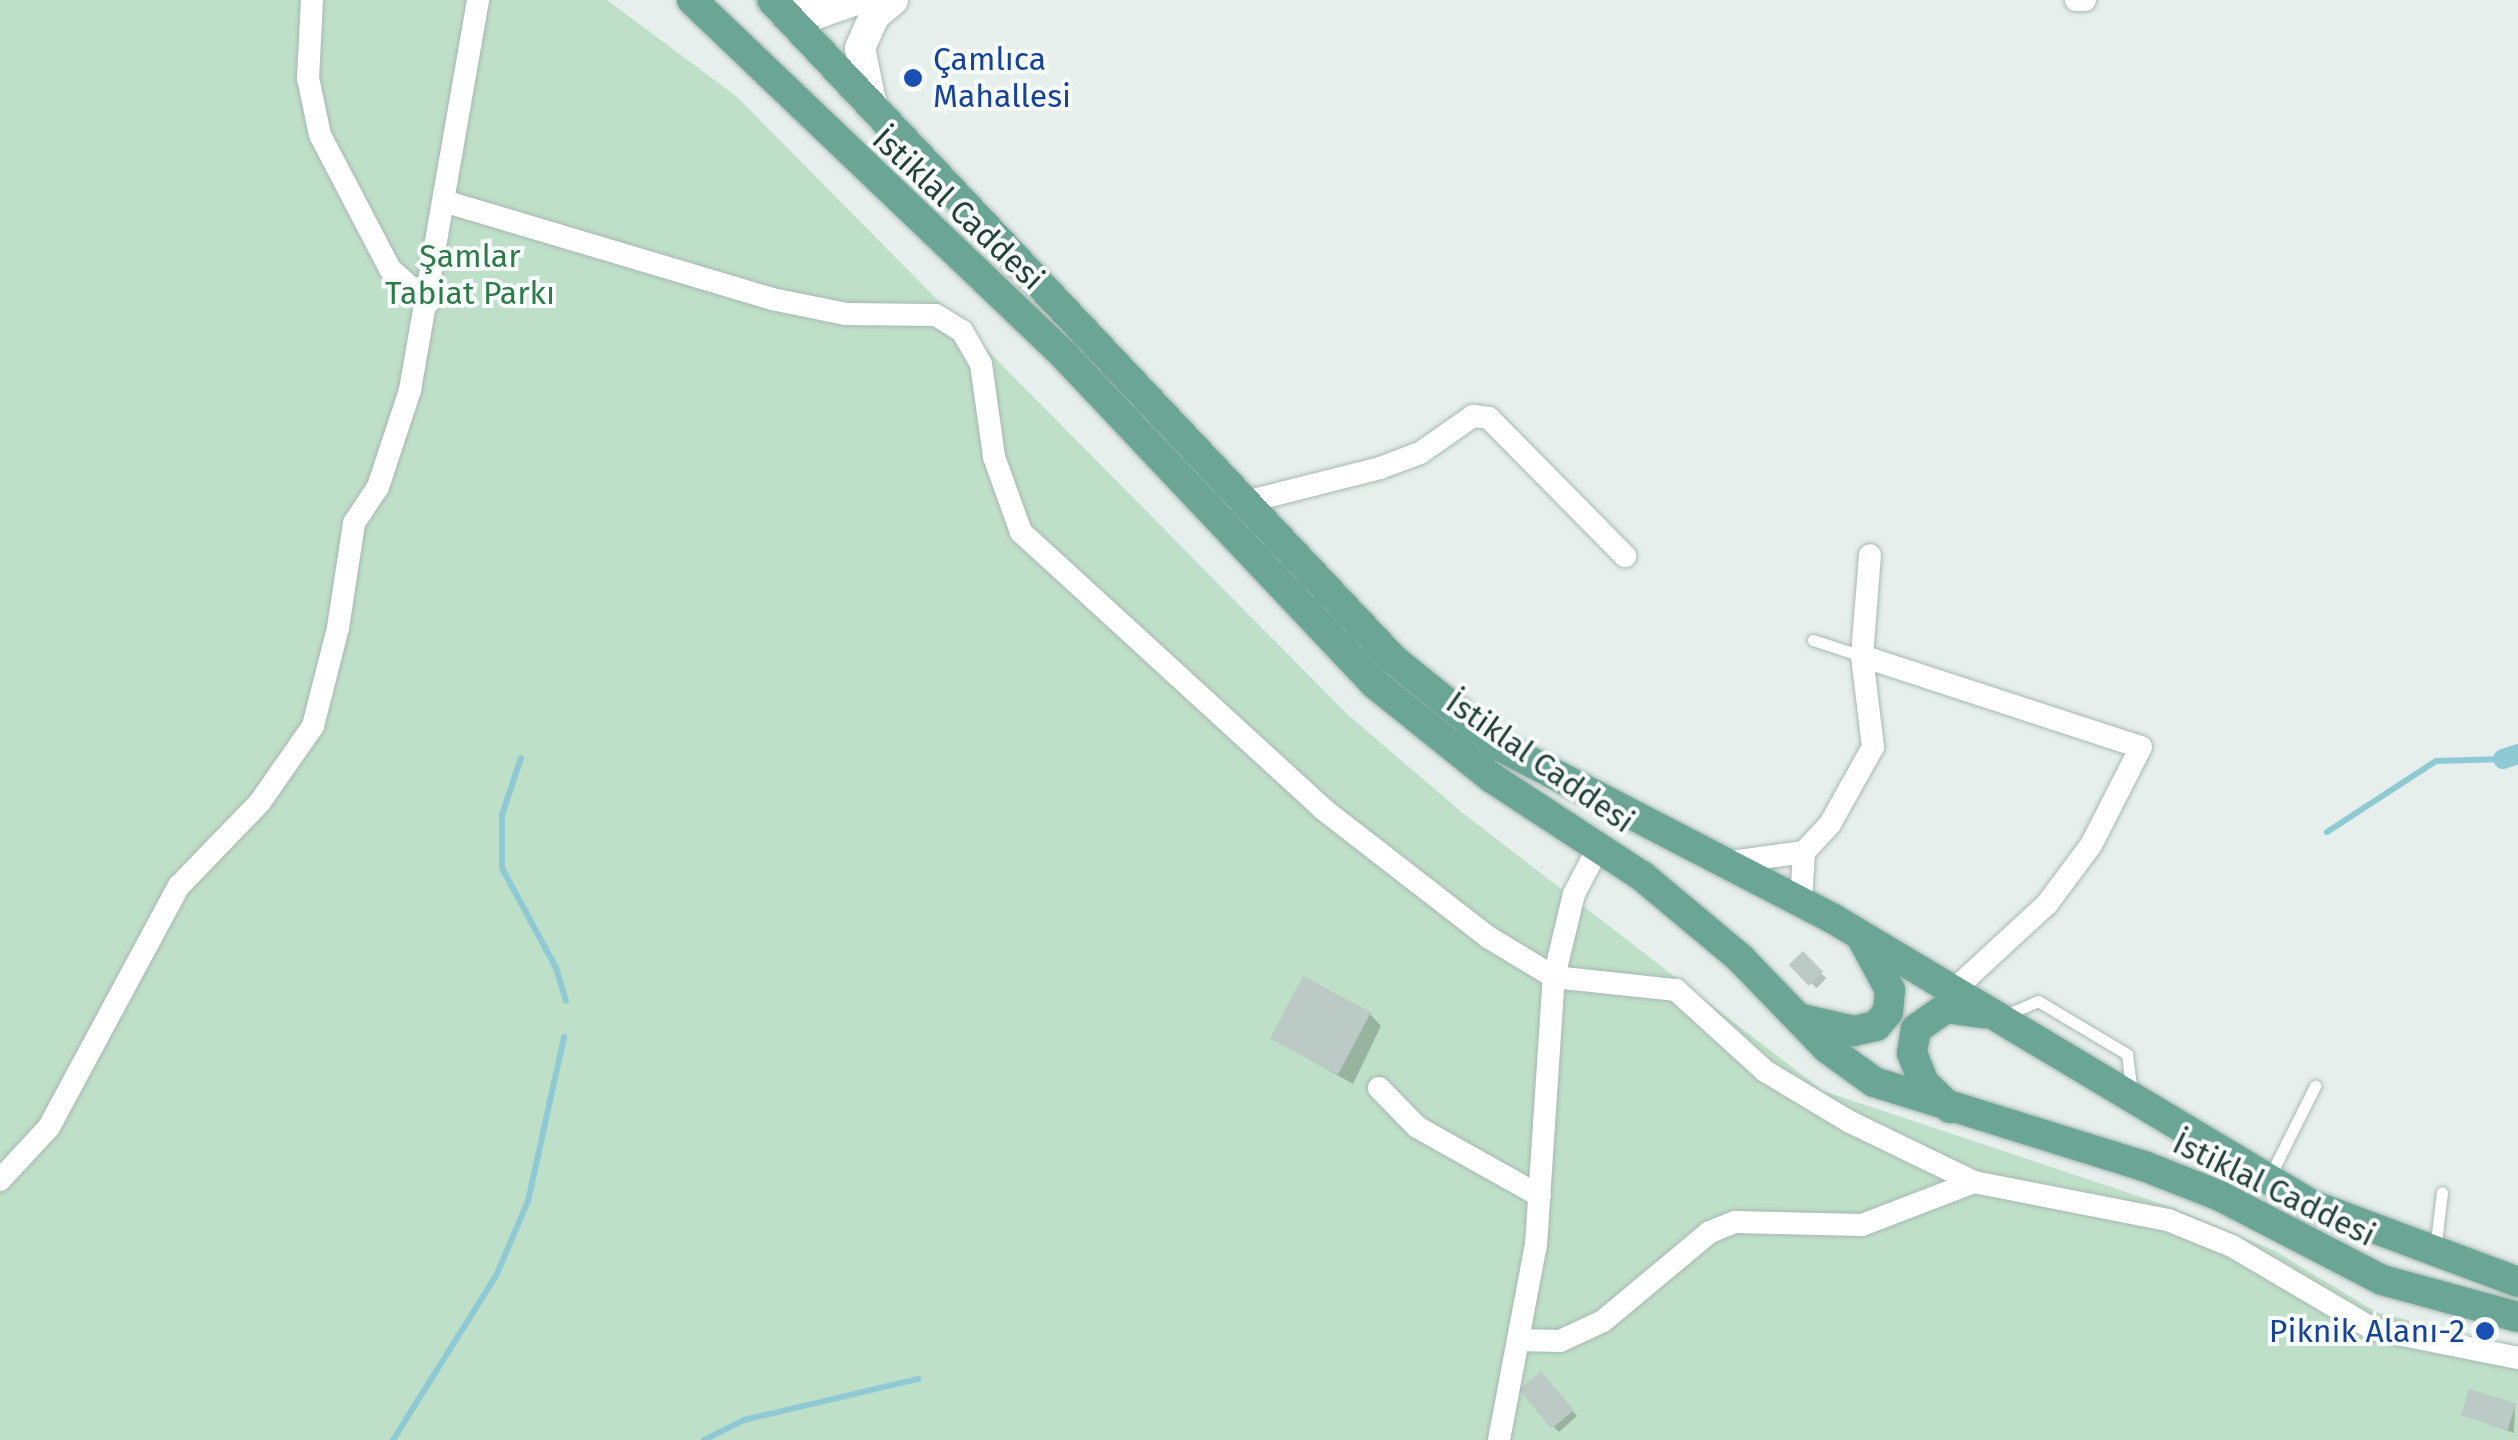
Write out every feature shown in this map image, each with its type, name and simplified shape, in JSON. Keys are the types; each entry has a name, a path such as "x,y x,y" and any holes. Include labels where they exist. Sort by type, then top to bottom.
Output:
{"main road":[{"name":"İstiklal Caddesi","path":"692,0 1065,356 1375,684 1492,778 1599,846 1740,958 1801,1019 1874,1082 2144,1166 2220,1196 2382,1280 2518,1317"},
{"name":"İstiklal Caddesi","path":"772,0 1250,501 1392,659 1500,746 1858,933 2312,1205 2434,1254 2518,1282"},
{"path":"772,0 816,14 846,6"},
{"path":"872,106 860,70 861,40 874,16 893,0"},
{"path":"846,6 833,27 841,40 861,40"},
{"path":"1801,1019 1854,1030 1876,1026 1888,1012 1890,990 1858,933"},
{"path":"1951,1108 1924,1083 1912,1053 1916,1029 1926,1015 1946,1008 2001,1017"}],"street":[{"path":"312,0 308,78 320,135 390,270 428,303"},
{"path":"0,1180 49,1128 179,886 260,802 313,726 338,628 354,524 378,486 410,390 447,202 478,0"},
{"path":"2076,0 2085,0"},
{"path":"447,202 772,299 846,314 936,315 962,331 981,364 994,457 1021,532 1323,809 1488,937 1554,978 1676,990 1765,1071 1850,1122 1974,1182 2168,1220 2232,1246 2373,1329 2518,1358"},
{"path":"1250,501 1380,468 1420,453 1473,416 1490,418 1625,556"},
{"path":"1722,864 1804,852 1830,824 1873,746 1862,656 1870,555"},
{"path":"1862,656 2141,747 2091,845 2047,904 1956,989"},
{"path":"1498,1440 1540,1196 1554,978 1574,894 1599,846"},
{"path":"1801,902 1804,852"},
{"path":"1380,1088 1417,1127 1540,1196"},
{"path":"1518,1340 1560,1341 1603,1322 1710,1232 1735,1222 1862,1225 1974,1182"}],"lane":[{"path":"1813,640 1862,656"},
{"path":"2268,1180 2314,1086"},
{"path":"2434,1254 2442,1192"}],"green space":[{"name":"Şamlar Tabiat Parkı","path":"0,0 607,0 736,96 1347,714 1464,814 1823,1091 2174,1208 2275,1251 2376,1312 2518,1350 2518,1440 0,1440"}],"building":[{"path":"1803,951 1823,972 1809,986 1789,965"},
{"path":"1303,976 1371,1012 1338,1075 1270,1039"},
{"path":"1541,1371 1574,1410 1552,1429 1519,1390"},
{"path":"2469,1389 2516,1403 2508,1430 2461,1416"}],"waterway":[{"path":"2503,759 2518,754"},
{"path":"521,758 502,815 502,868 556,968 566,1000"},
{"path":"2327,832 2436,761 2503,759"},
{"path":"393,1440 496,1276 528,1201 564,1037"},
{"path":"704,1440 744,1420 918,1379"}],"place":[{"name":"Çamlıca Mahallesi","path":"913,78"},
{"name":"Piknik Alanı-2","path":"2485,1331"}]}
